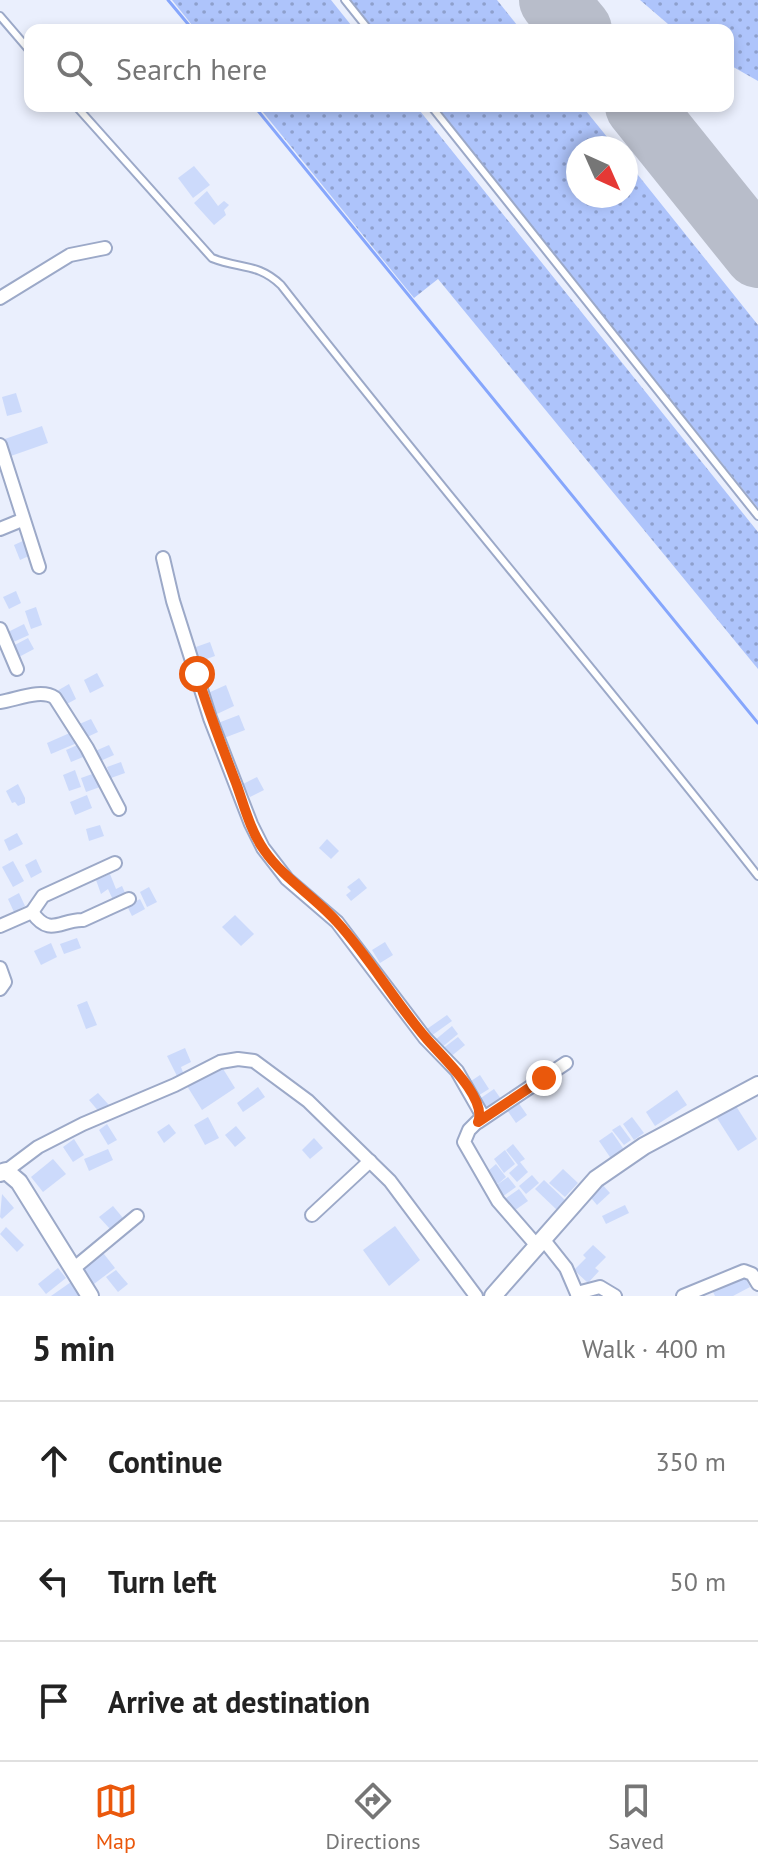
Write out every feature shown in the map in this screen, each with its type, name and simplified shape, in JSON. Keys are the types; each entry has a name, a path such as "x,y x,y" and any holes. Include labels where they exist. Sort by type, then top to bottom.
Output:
{"street":[{"path":"1,297 70,255 105,248"},
{"path":"0,445 39,567"},
{"path":"0,529 22,520"},
{"path":"163,558 173,601 210,718 263,848 287,879 337,922 425,1038 457,1071 481,1113 478,1122"},
{"path":"0,629 17,669"},
{"path":"0,702 40,694 55,698 87,748 119,809"},
{"path":"0,926 32,912 43,896 115,863"},
{"path":"32,912 39,921 53,927 83,920 129,899"},
{"path":"0,968 5,982 0,989"},
{"path":"90,1296 19,1182 3,1172 38,1147 83,1124 175,1085 220,1062 238,1059 254,1061 271,1071 308,1101 370,1161 390,1181 476,1296"},
{"path":"566,1063 478,1122 469,1130 464,1142 498,1201 566,1268 577,1294 600,1287 615,1296"},
{"path":"493,1296 596,1179 644,1146 758,1085"},
{"path":"312,1215 370,1161"},
{"path":"73,1269 137,1216"},
{"path":"683,1296 744,1271 756,1276"}],"lane":[{"path":"345,0 364,24"},
{"path":"0,16 24,44"},
{"path":"81,112 212,258 231,266 250,266 269,274 281,285 440,487 632,716 758,876"},
{"path":"436,112 758,516"}],"shaded area":[{"path":"172,0 331,0 350,24 191,24"},
{"path":"350,0 497,0 516,24 369,24"},
{"path":"640,0 758,0 758,81 734,67 734,24 668,24"},
{"path":"263,112 421,112 758,532 758,669 438,279 414,298"},
{"path":"440,112 587,112 606,136 566,136 566,208 638,208 638,175 758,325 758,508"}],"building":[{"path":"194,166 210,185 193,198 178,178"},
{"path":"207,191 218,206 224,201 229,205 224,210 226,215 214,225 194,203"},
{"path":"16,393 22,412 7,416 2,397"},
{"path":"42,426 48,443 8,457 2,440"},
{"path":"25,540 31,555 20,560 14,545"},
{"path":"16,591 21,603 9,609 3,597"},
{"path":"36,607 42,625 31,629 25,611"},
{"path":"24,624 29,635 9,644 4,634"},
{"path":"28,638 34,649 17,658 11,647"},
{"path":"210,642 215,656 198,662 193,648"},
{"path":"97,673 104,686 90,693 84,680"},
{"path":"69,684 76,699 65,705 57,691"},
{"path":"226,685 234,706 217,714 208,693"},
{"path":"239,715 245,730 224,738 218,723"},
{"path":"91,719 98,732 83,739 77,725"},
{"path":"72,732 77,743 51,754 47,743"},
{"path":"82,743 88,755 71,762 66,750"},
{"path":"109,745 114,755 98,762 93,752"},
{"path":"121,762 125,773 111,778 107,767"},
{"path":"75,770 81,787 69,791 63,775"},
{"path":"95,773 100,787 86,792 81,778"},
{"path":"257,777 264,790 250,797 243,784"},
{"path":"18,784 25,803 18,806 12,803 6,791"},
{"path":"87,795 92,808 75,815 70,802"},
{"path":"100,825 104,836 89,841 86,829"},
{"path":"17,833 23,844 9,851 4,840"},
{"path":"327,839 339,851 331,859 319,848"},
{"path":"36,859 42,872 31,878 25,865"},
{"path":"13,861 24,881 13,887 2,867"},
{"path":"110,874 116,889 122,886 126,895 113,900 108,889 101,894 96,880"},
{"path":"359,878 367,888 351,901 346,895 351,891 347,887"},
{"path":"149,887 157,902 147,907 140,892"},
{"path":"19,893 25,906 14,912 8,899"},
{"path":"140,899 145,909 132,916 127,906"},
{"path":"235,915 254,934 241,946 222,927"},
{"path":"77,938 81,948 64,954 60,944"},
{"path":"385,942 393,955 380,963 372,950"},
{"path":"51,943 57,957 41,965 34,951"},
{"path":"87,1001 97,1025 86,1029 77,1005"},
{"path":"447,1015 452,1021 431,1036 427,1029"},
{"path":"452,1026 458,1034 441,1048 435,1040"},
{"path":"458,1037 465,1045 449,1058 442,1049"},
{"path":"185,1048 191,1062 181,1067 184,1075 178,1078 167,1056"},
{"path":"220,1064 235,1088 202,1110 187,1086"},
{"path":"480,1075 489,1089 476,1097 468,1083"},
{"path":"258,1087 265,1097 243,1112 237,1103"},
{"path":"494,1089 501,1099 485,1110 478,1100"},
{"path":"677,1090 687,1105 655,1126 646,1112"},
{"path":"98,1093 109,1105 100,1113 89,1100"},
{"path":"518,1102 527,1115 516,1123 507,1110"},
{"path":"734,1103 757,1139 738,1151 715,1115"},
{"path":"208,1117 219,1138 205,1145 194,1125"},
{"path":"632,1117 644,1133 634,1140 623,1124"},
{"path":"107,1124 117,1140 108,1145 99,1130"},
{"path":"169,1124 176,1133 164,1143 157,1132"},
{"path":"620,1125 631,1140 624,1145 612,1130"},
{"path":"236,1126 246,1138 235,1147 225,1135"},
{"path":"612,1132 625,1151 612,1160 599,1141"},
{"path":"314,1138 323,1148 310,1159 302,1150"},
{"path":"74,1139 84,1155 73,1162 63,1147"},
{"path":"513,1144 525,1159 520,1162 528,1172 517,1182 509,1173 518,1165 506,1150"},
{"path":"108,1149 113,1160 89,1171 84,1159"},
{"path":"505,1150 515,1164 504,1173 494,1159"},
{"path":"53,1159 66,1174 43,1192 31,1177"},
{"path":"496,1164 506,1177 498,1184 487,1172"},
{"path":"563,1169 578,1183 565,1197 549,1183"},
{"path":"532,1175 539,1183 526,1194 519,1186"},
{"path":"508,1177 516,1187 502,1197 494,1187"},
{"path":"544,1180 566,1201 557,1210 535,1189"},
{"path":"599,1181 610,1193 597,1205 586,1192"},
{"path":"519,1189 528,1201 511,1213 502,1201"},
{"path":"2,1194 14,1208 2,1219 0,1217"},
{"path":"625,1205 629,1213 606,1224 602,1216"},
{"path":"113,1206 123,1218 110,1229 99,1217"},
{"path":"395,1226 420,1260 389,1286 363,1250"},
{"path":"6,1227 24,1245 17,1252 0,1234"},
{"path":"593,1245 606,1257 595,1268 599,1271 588,1283 574,1270"},
{"path":"100,1249 115,1268 90,1287 75,1268"},
{"path":"58,1268 66,1278 46,1294 38,1284"},
{"path":"116,1270 128,1284 118,1292 106,1277"},
{"path":"744,1275 750,1287 733,1296 715,1296 713,1292"},
{"path":"71,1282 81,1296 51,1296"}],"waterway":[{"path":"168,0 188,24"},
{"path":"259,112 758,723"}],"runway":[{"path":"553,0 573,24"},
{"path":"644,112 758,254"}],"route":[{"path":"197,674 210,718 263,848 287,879 337,922 425,1038 457,1071 481,1113 478,1122 544,1078"}]}
